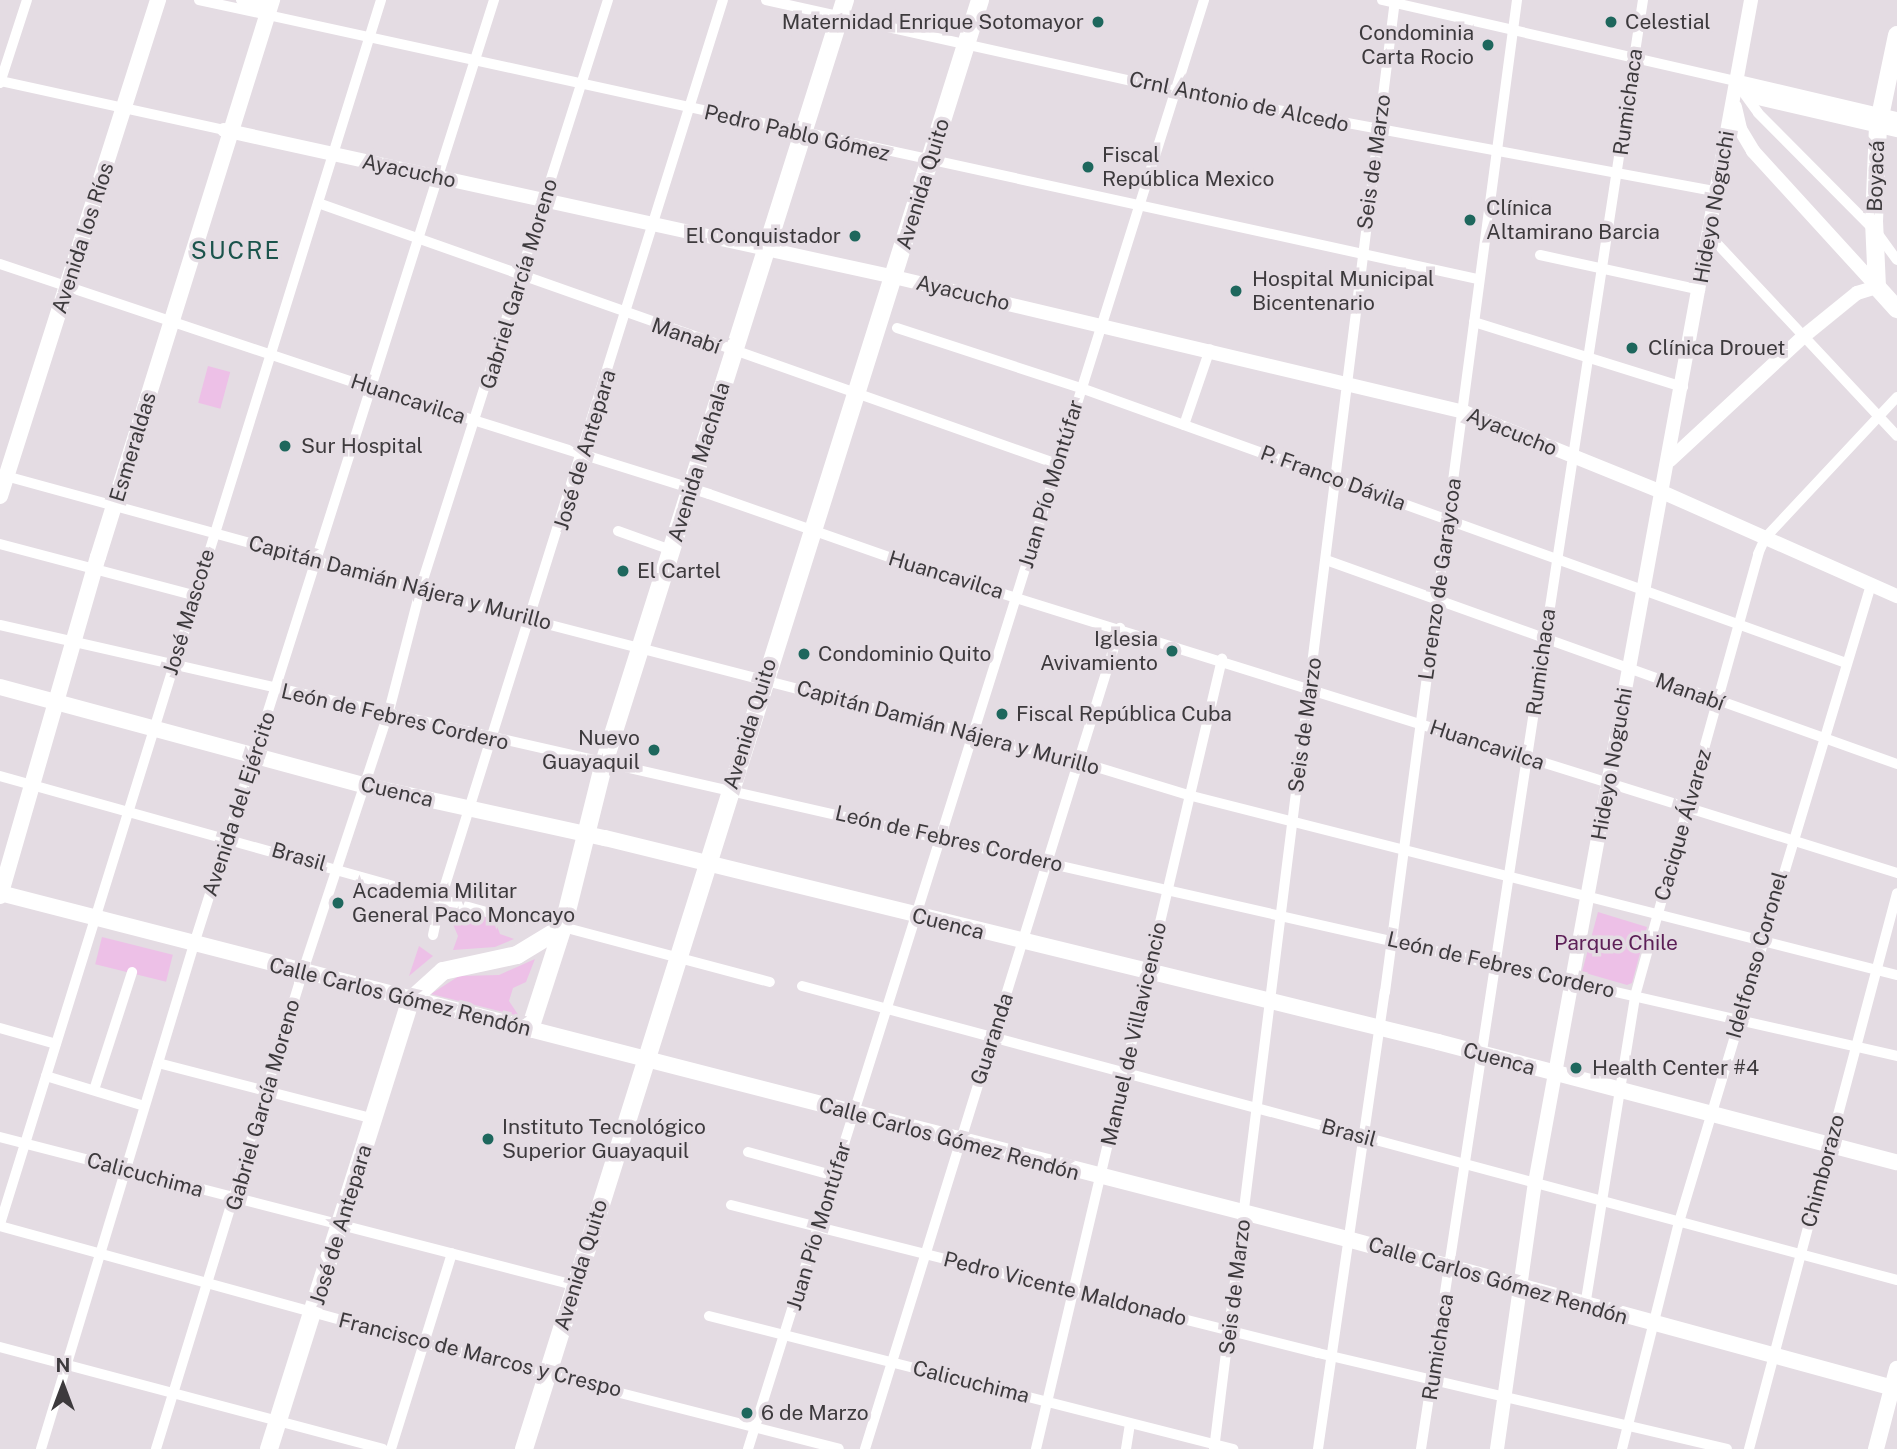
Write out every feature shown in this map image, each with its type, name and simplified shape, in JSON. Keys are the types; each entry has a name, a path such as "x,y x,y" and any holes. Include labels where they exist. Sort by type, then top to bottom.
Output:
{"main road":[{"name":"Avenida los Ríos","path":"121,106 150,0"},
{"name":"Avenida los Ríos","path":"0,496 3,475 64,283 158,0"},
{"name":"Avenida Quito","path":"524,1449 764,679 980,0"},
{"name":"Esmeraldas","path":"0,866 266,7"},
{"name":"Avenida Machala","path":"530,1029 562,927 604,763 843,7"},
{"name":"Boyacá","path":"1877,287 1878,234 1885,222 1889,123 1897,35"},
{"name":"Boyacá","path":"1889,123 1897,90"},
{"path":"1877,287 1897,309"},
{"name":"Cuenca","path":"0,687 256,752 363,785 587,834 1482,1054 1897,1162"},
{"name":"Esmeraldas","path":"0,894 27,783"},
{"name":"Calle Carlos Gómez Rendón","path":"0,894 646,1059 958,1143 1350,1240 1650,1324 1895,1388"},
{"path":"411,1000 443,971 517,955 562,927"},
{"name":"José de Antepara","path":"270,1449 411,1000"},
{"path":"1876,1449 1895,1388 1897,1369"}],"street":[{"path":"0,82 27,0"},
{"name":"Pedro Pablo Gómez","path":"199,0 266,7"},
{"name":"Pedro Pablo Gómez","path":"241,0 370,38 930,163 1140,204 1478,279"},
{"name":"José Mascote","path":"0,1225 23,1143 130,810 193,595 381,0"},
{"name":"Avenida del Ejército","path":"41,1449 102,1257 144,1106 194,944 494,0"},
{"name":"Gabriel García Moreno","path":"156,1449 235,1200 302,973 339,869 363,785 389,712 421,587 477,421 608,0"},
{"name":"José de Antepara","path":"433,935 441,898 627,316 723,0"},
{"name":"Crnl Antonio de Alcedo","path":"766,0 843,7 965,46 1175,91 1378,131 1714,191"},
{"name":"Juan Pío Montúfar","path":"748,1449 887,1010 913,916 974,734 1204,0"},
{"path":"1382,0 1735,81 1889,123"},
{"name":"Lorenzo de Garaycoa","path":"1318,1449 1350,1240 1435,600 1464,412 1478,279 1517,0"},
{"name":"Rumichaca","path":"1421,1449 1451,1268 1494,964 1528,760 1572,456 1604,269 1643,0"},
{"path":"1670,460 1804,336 1857,293 1877,287 1745,140 1736,116 1735,81 1751,0"},
{"name":"Seis de Marzo","path":"1214,1447 1292,822 1312,690 1334,478 1395,1"},
{"path":"1735,81 1758,113 1878,234 1897,260"},
{"name":"Hideyo Noguchi","path":"1497,1449 1502,1397 1535,1183 1643,590 1670,460 1709,235 1714,191 1735,81"},
{"name":"Ayacucho","path":"0,82 121,106 894,277 1210,349 1464,412 1662,492 1897,596"},
{"name":"Manabí","path":"318,203 627,316 1057,464"},
{"path":"1878,234 1897,247"},
{"path":"1709,235 1897,436"},
{"path":"1540,255 1700,290"},
{"name":"Huancavilca","path":"0,264 64,283 371,388 691,488 917,567 1222,659 1528,760 1897,873"},
{"path":"1474,323 1683,387"},
{"name":"P. Franco Dávila","path":"897,328 1081,388 1846,663"},
{"path":"1184,425 1210,349"},
{"name":"Cacique Álvarez","path":"1585,1306 1635,996 1689,809 1737,624 1765,538 1897,397"},
{"name":"Capitán Damián Nájera y Murillo","path":"3,475 421,587 531,620 1080,762 1188,795 1657,918 1897,975"},
{"path":"618,531 671,550"},
{"path":"0,544 193,595"},
{"name":"Manabí","path":"1326,560 1823,740 1897,764"},
{"name":"Idelfonso Coronel","path":"1622,1449 1650,1324 1679,1222 1791,842 1871,585"},
{"name":"León de Febres Cordero","path":"0,625 276,689 389,712 491,740 730,789 1897,1056"},
{"name":"Guaranda","path":"865,1449 1120,628"},
{"name":"Manuel de Villavicencio","path":"1036,1449 1222,659"},
{"name":"Brasil","path":"0,776 130,810 515,920"},
{"name":"Chimborazo","path":"1749,1449 1897,893"},
{"path":"562,927 770,982"},
{"path":"94,1090 132,972"},
{"name":"Brasil","path":"802,986 1897,1280"},
{"path":"0,1028 56,1044"},
{"path":"158,1063 374,1119"},
{"path":"46,1076 144,1106"},
{"name":"Calicuchima","path":"0,1137 235,1200 574,1284"},
{"path":"748,1152 835,1176"},
{"name":"Pedro Vicente Maldonado","path":"731,1205 818,1229 1433,1381 1727,1449"},
{"name":"Francisco de Marcos y Crespo","path":"0,1225 207,1286 839,1449"},
{"path":"391,1449 452,1253"},
{"name":"Calicuchima","path":"709,1316 1047,1401 1214,1447 1233,1449"},
{"path":"0,1347 383,1449"},
{"path":"1126,1449 1130,1423"}],"green space":[{"path":"208,366 230,372 220,409 198,403"},
{"path":"451,905 494,918 500,934 514,939 495,947 453,950 458,936 449,915"},
{"name":"Parque Chile","path":"1598,912 1647,927 1632,983 1627,985 1582,972"},
{"path":"102,937 173,955 166,982 95,964"},
{"path":"419,946 433,956 409,976"},
{"path":"535,959 526,982 513,988 509,1001 519,1016 431,994 459,976 499,975"}],"place":[{"name":"Maternidad Enrique Sotomayor","path":"1098,22"},
{"name":"Celestial","path":"1611,22"},
{"name":"Condominia Carta Rocio","path":"1488,45"},
{"name":"Fiscal República Mexico","path":"1088,167"},
{"name":"Clínica Altamirano Barcia","path":"1470,220"},
{"name":"El Conquistador","path":"855,236"},
{"name":"Hospital Municipal Bicentenario","path":"1236,291"},
{"name":"Clínica Drouet","path":"1632,348"},
{"name":"Sur Hospital","path":"285,446"},
{"name":"El Cartel","path":"623,571"},
{"name":"Iglesia Avivamiento","path":"1172,651"},
{"name":"Condominio Quito","path":"804,654"},
{"name":"Fiscal República Cuba","path":"1002,714"},
{"name":"Nuevo Guayaquil","path":"654,750"},
{"name":"Academia Militar General Paco Moncayo","path":"338,903"},
{"name":"Health Center #4","path":"1576,1068"},
{"name":"Instituto Tecnológico Superior Guayaquil","path":"488,1139"},
{"name":"6 de Marzo","path":"747,1413"}],"district":[{"name":"SUCRE","path":"236,251"}]}
